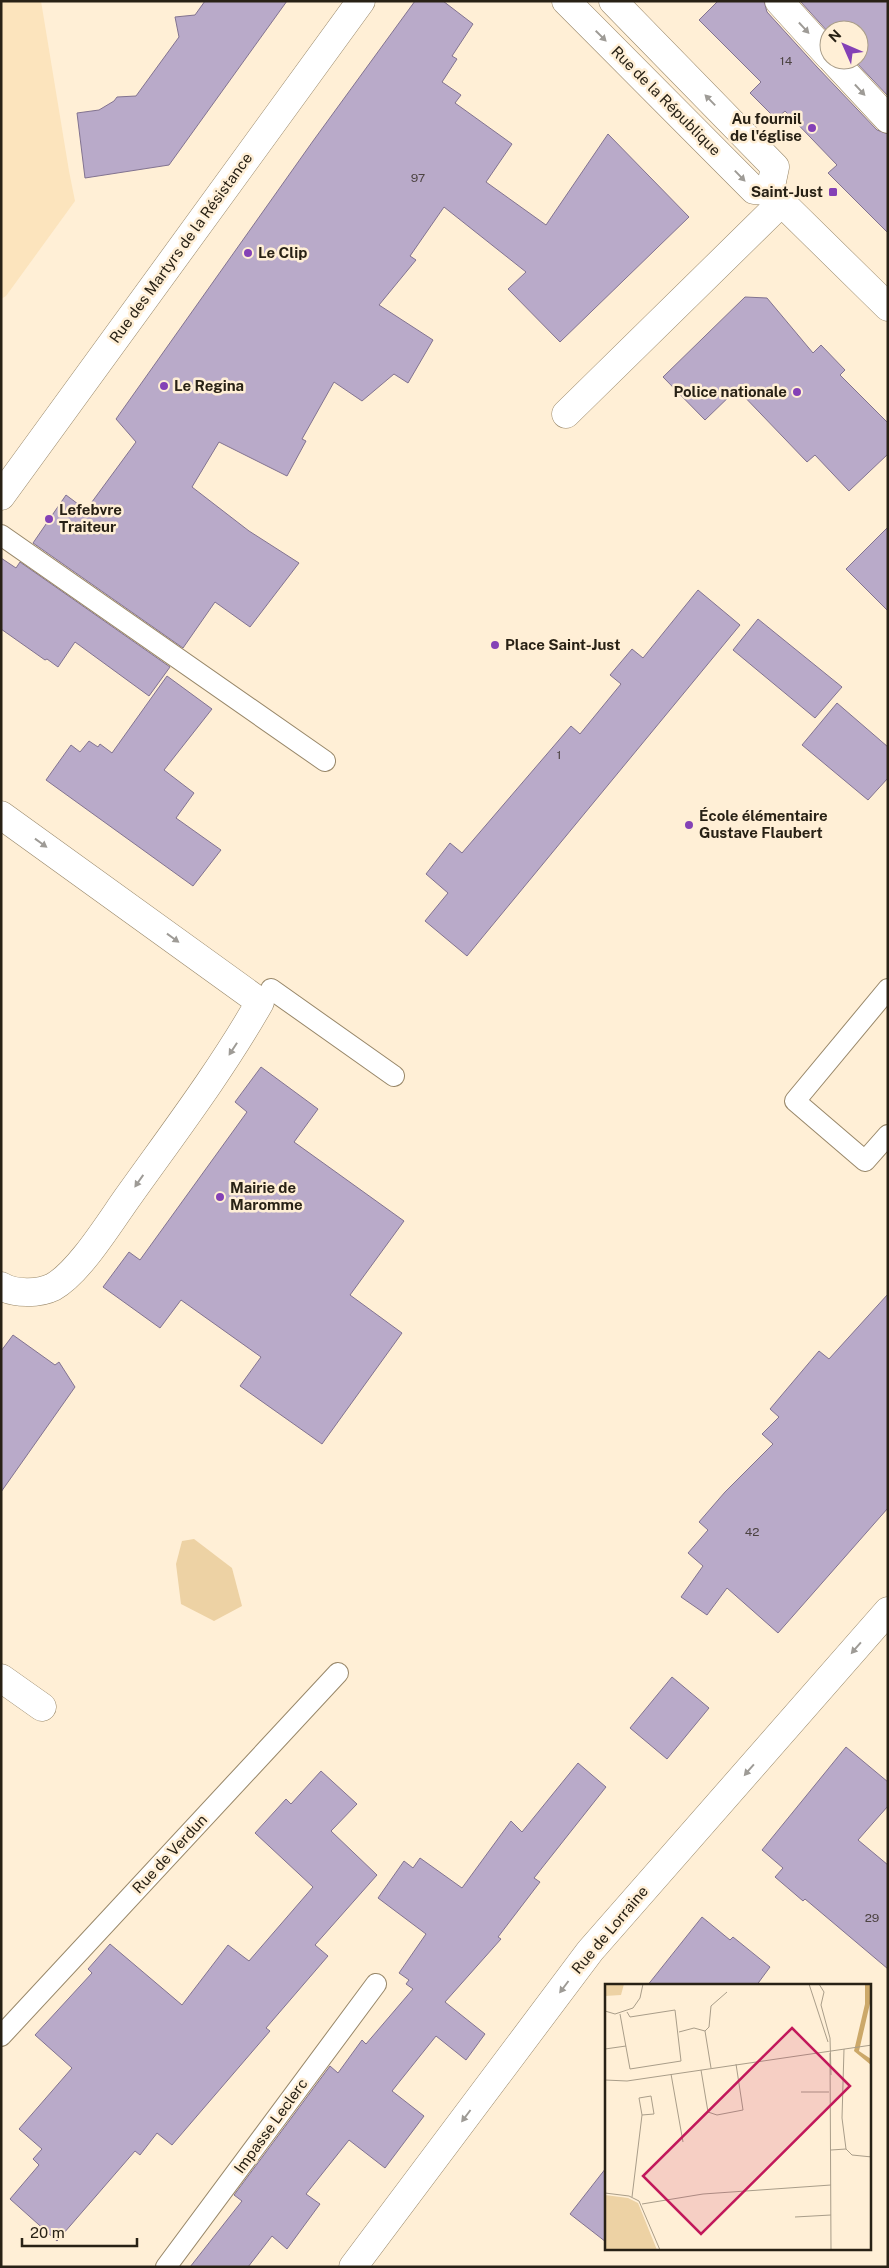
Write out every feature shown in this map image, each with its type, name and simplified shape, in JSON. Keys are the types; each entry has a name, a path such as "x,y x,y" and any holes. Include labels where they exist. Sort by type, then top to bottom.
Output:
{"street":[{"name":"Rue des Martyrs de la Résistance","path":"1,496 361,1"},
{"name":"Rue de la République","path":"566,1 754,190 776,197 888,307"},
{"name":"Rue de la République","path":"613,1 775,166 776,197"},
{"path":"779,1 819,45"},
{"path":"842,70 888,119"},
{"path":"566,414 776,197"},
{"path":"1,815 260,1002 234,1048 97,1240 66,1277 51,1288 29,1292 6,1289 1,1286"},
{"name":"Rue de Lorraine","path":"353,2267 590,1951 888,1611"},
{"path":"1,1678 42,1707"}],"lane":[{"path":"1,535 326,761"},
{"path":"271,989 394,1076"},
{"path":"888,989 795,1101 865,1161 888,1135"},
{"name":"Rue de Verdun","path":"1,2036 338,1672"},
{"name":"Impasse Leclerc","path":"166,2267 376,1984"}],"shaded area":[{"path":"1,1 41,1 75,201 6,296 1,299"},
{"path":"194,1539 232,1568 242,1606 214,1621 181,1604 176,1564 182,1541"}],"building":[{"path":"205,1 287,1 169,165 85,178 77,113 99,110 117,97 136,96 179,37 175,17 195,15"},
{"path":"415,1 443,1 473,24 452,56 457,59 442,82 461,95 455,103 512,144 486,182 546,225 608,134 689,217 560,342 508,289 526,272 444,207 410,256 416,260 379,305 433,340 408,383 394,374 362,401 334,382 302,439 306,441 287,476 219,442 192,487 249,531 299,563 250,627 215,602 183,648 33,543 66,495 86,510 136,442 116,419 313,141"},
{"path":"718,1 764,1 767,12 819,70 877,130 888,134 888,233 828,173 837,165 785,111 776,119 750,93 761,82 699,20"},
{"path":"800,1 888,1 888,96 863,70 869,70 869,20 819,20 819,22"},
{"name":"Police nationale","path":"745,297 767,298 813,353 821,345 845,370 840,375 888,423 888,454 849,491 815,455 807,462 737,389 705,420 663,377"},
{"path":"888,527 888,611 846,569"},
{"path":"1,558 16,568 20,562 170,667 149,696 75,642 58,667 1,629"},
{"path":"698,590 740,625 467,956 425,921 448,893 426,874 450,843 462,853 571,726 580,734 621,684 610,675 632,649 643,658"},
{"path":"758,619 842,687 815,718 733,650"},
{"path":"167,676 212,709 164,770 194,793 176,818 221,850 193,886 46,780 71,745 80,752 89,741 98,747 100,744 112,753"},
{"path":"837,703 888,747 888,778 868,800 802,745"},
{"path":"261,1067 318,1109 294,1142 404,1221 350,1295 402,1333 322,1444 240,1386 261,1357 181,1300 160,1328 103,1287 129,1252 140,1260 247,1112 235,1102"},
{"path":"888,1294 888,1508 778,1633 727,1588 707,1615 681,1597 703,1566 688,1553 708,1530 699,1522 725,1492 773,1444 762,1434 779,1417 770,1409 819,1351 829,1359"},
{"path":"13,1335 55,1365 59,1362 75,1387 1,1492 1,1351"},
{"path":"672,1677 709,1708 667,1759 630,1728"},
{"path":"846,1747 888,1782 888,1806 858,1840 888,1865 888,1969 805,1899 803,1901 775,1877 783,1868 762,1850"},
{"path":"578,1763 606,1787 534,1878 540,1882 498,1937 501,1939 445,2002 485,2034 466,2060 436,2036 392,2091 424,2116 385,2168 349,2140 306,2194 320,2204 287,2249 272,2236 248,2267 190,2267 242,2201 234,2195 330,2066 338,2073 362,2040 366,2044 413,1989 406,1984 409,1980 399,1973 426,1934 378,1898 404,1861 413,1868 420,1858 462,1888 511,1821 522,1832"},
{"path":"321,1771 357,1804 331,1831 377,1875 315,1945 328,1956 266,2028 270,2031 172,2145 157,2133 140,2155 135,2151 57,2241 10,2199 39,2165 33,2159 42,2149 19,2129 72,2068 35,2035 92,1973 88,1969 110,1944 182,2005 228,1945 249,1961 313,1887 255,1833 286,1799 291,1804"},
{"path":"702,1917 730,1940 733,1937 770,1967 757,1984 649,1984"},
{"path":"605,2169 605,2241 570,2214"}],"place":[{"name":"Au fournil de l'église","path":"812,128"},
{"name":"Saint-Just","path":"833,192"},
{"name":"Le Clip","path":"248,253"},
{"name":"Le Regina","path":"164,386"},
{"name":"Police nationale","path":"797,392"},
{"name":"Lefebvre Traiteur","path":"49,519"},
{"name":"Place Saint-Just","path":"495,645"},
{"name":"École élémentaire Gustave Flaubert","path":"689,825"},
{"name":"Mairie de Maromme","path":"220,1197"}]}
